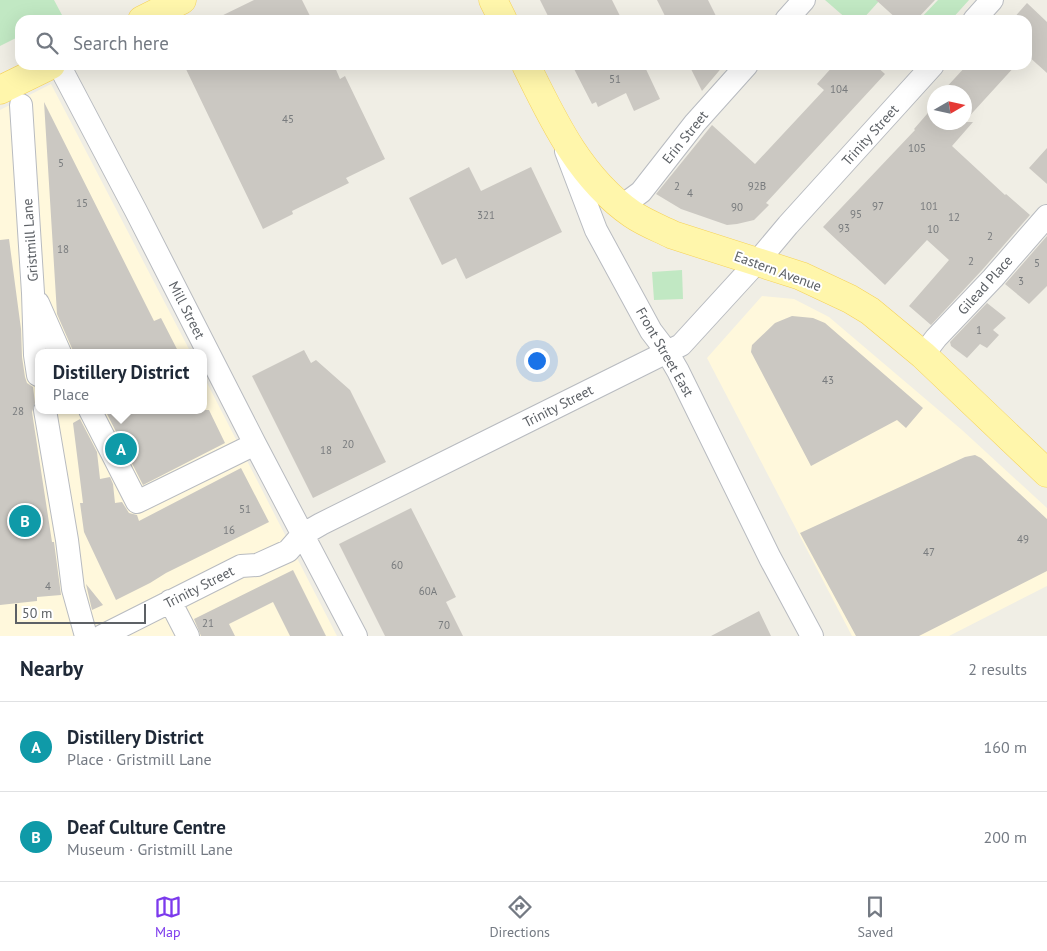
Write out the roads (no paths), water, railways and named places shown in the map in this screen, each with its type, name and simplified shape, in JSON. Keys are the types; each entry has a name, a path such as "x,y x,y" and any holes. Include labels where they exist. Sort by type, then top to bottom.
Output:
{"main road":[{"path":"152,15 182,0"},
{"path":"493,0 500,15"},
{"path":"11,98 45,70"},
{"name":"Front Street East","path":"529,70 554,120"},
{"name":"Eastern Avenue","path":"554,120 592,179 622,206 646,222 673,234 801,276 850,299 870,311 924,355 1047,473"}],"street":[{"path":"790,15 804,0"},
{"path":"978,15 992,0"},
{"name":"Mill Street","path":"62,70 206,349"},
{"name":"Erin Street","path":"622,206 641,192 695,123 742,70"},
{"name":"Trinity Street","path":"102,636 241,566 257,565 288,551 302,534 681,345 928,70"},
{"name":"Gristmill Lane","path":"11,98 33,293 35,355"},
{"name":"Front Street East","path":"554,120 596,230 651,331 667,352 812,636"},
{"name":"Gilead Place","path":"924,355 936,338 993,278 1047,216"},
{"path":"33,293 58,349"},
{"name":"Mill Street","path":"207,350 356,636"},
{"path":"46,414 67,540 73,589 86,636"},
{"path":"92,414 137,502 255,444"},
{"path":"170,601 188,636"}],"place":[{"name":"Distillery District","path":"121,449"},
{"name":"Deaf Culture Centre","path":"25,521"}]}
